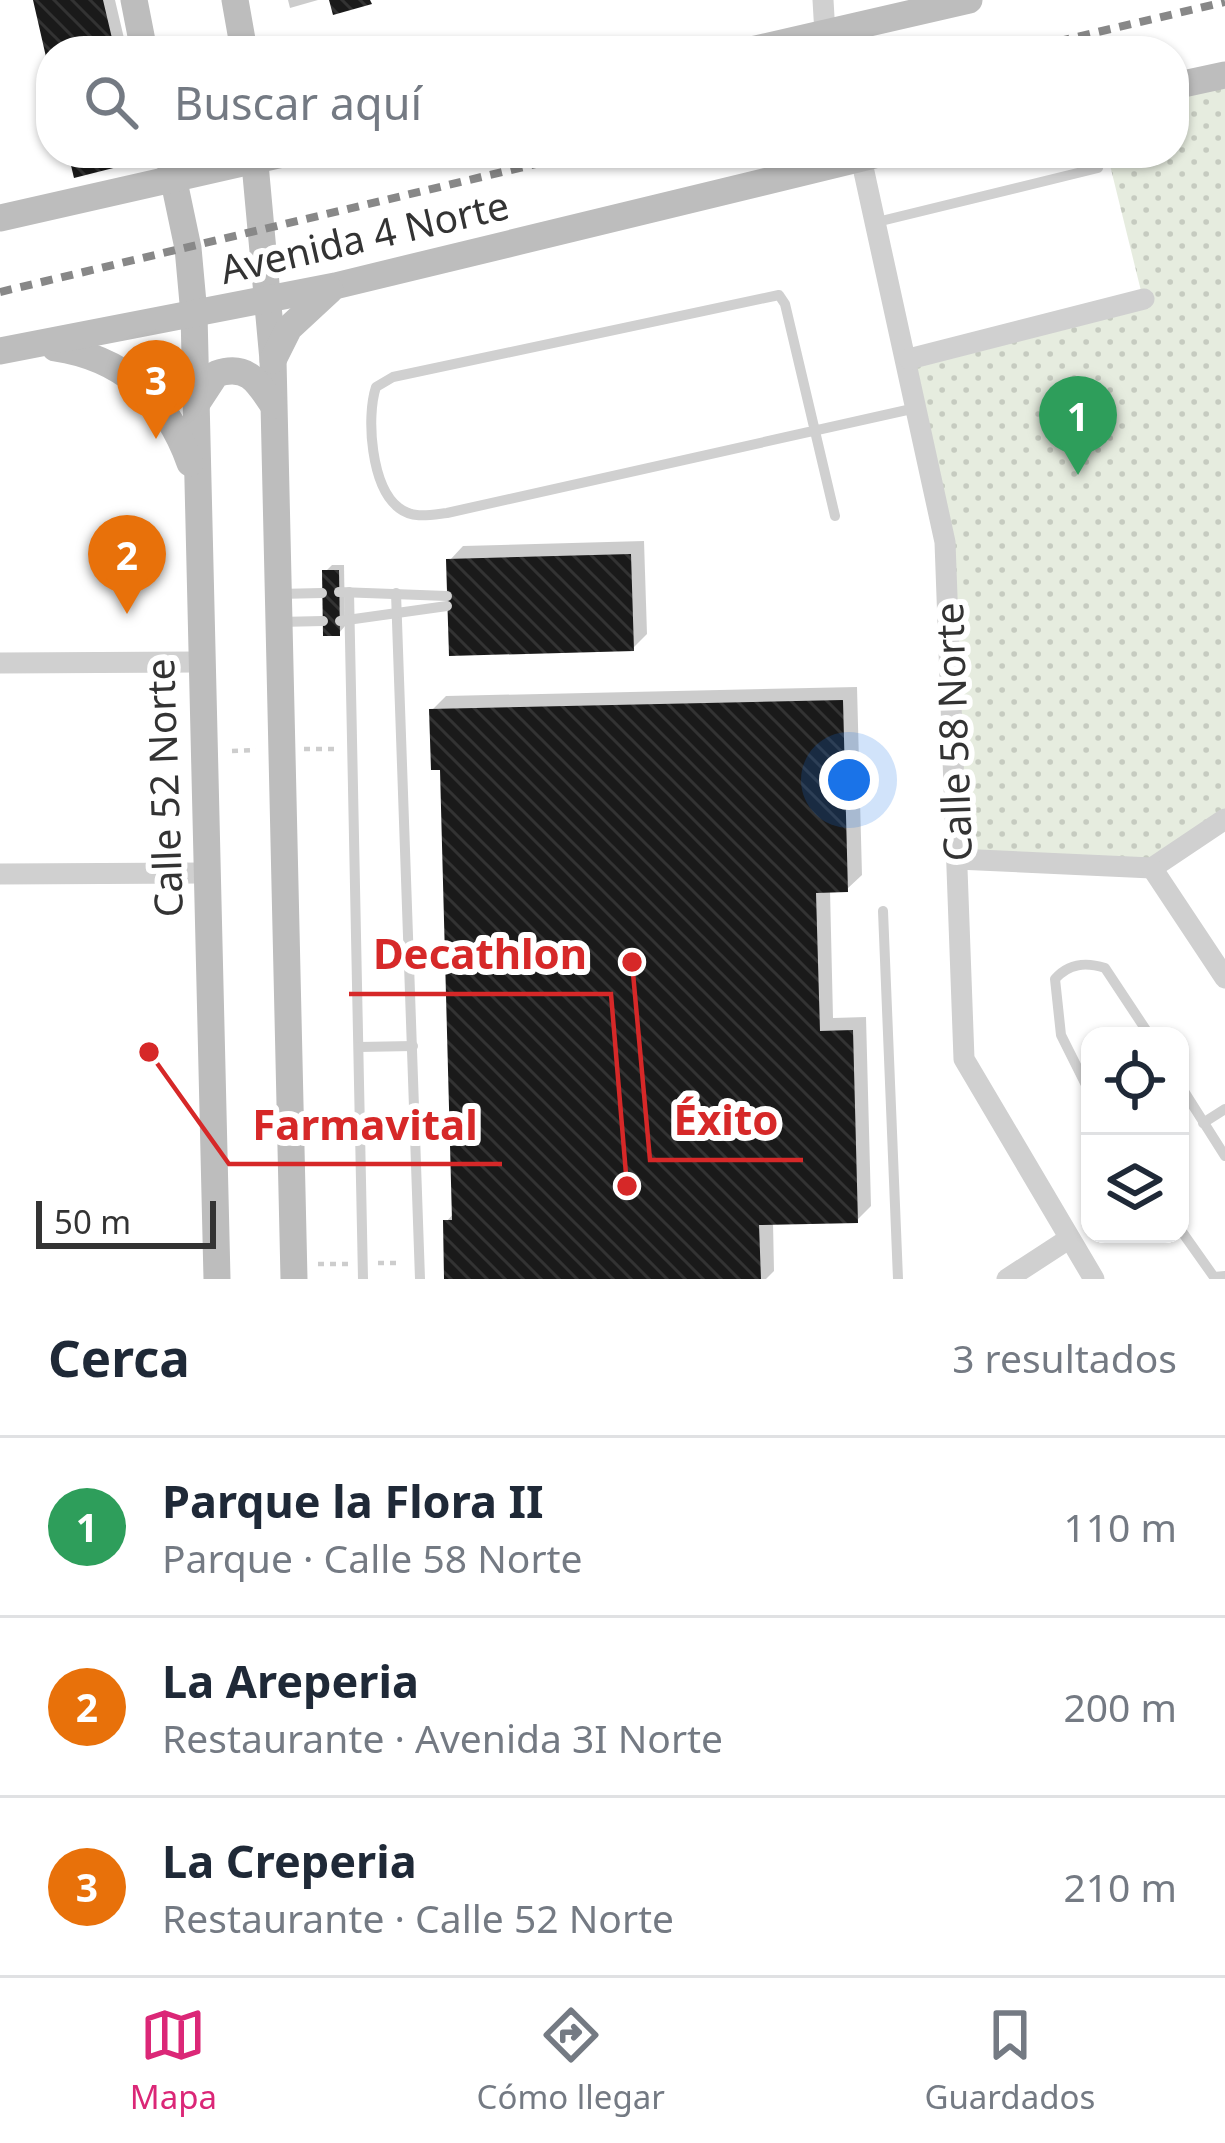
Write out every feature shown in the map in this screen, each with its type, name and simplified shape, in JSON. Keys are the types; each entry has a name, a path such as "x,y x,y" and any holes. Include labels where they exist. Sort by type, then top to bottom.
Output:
{"main road":[{"path":"134,0 141,36"},
{"path":"235,0 241,36"},
{"path":"816,36 969,0"},
{"path":"1189,83 1225,75"},
{"path":"0,218 158,168"},
{"name":"Calle 52 Norte","path":"172,168 194,314 199,397 195,478 198,662 217,1279"},
{"path":"255,168 272,360 268,397 295,1279"},
{"name":"Avenida 4 Norte","path":"13,348 335,286 822,168"},
{"path":"272,360 289,328 335,286"},
{"path":"13,348 90,354 145,386 167,413 195,478"},
{"path":"199,397 226,370 247,373 268,397"}],"street":[{"path":"823,0 825,34"},
{"name":"Calle 58 Norte","path":"873,168 877,222 945,542 964,1059 1094,1279"},
{"path":"909,359 1144,299"},
{"path":"0,663 198,662"},
{"path":"956,859 1152,868 1225,820"},
{"path":"1152,868 1225,977"},
{"path":"0,874 205,872"},
{"path":"1007,1279 1067,1240"}],"lane":[{"path":"877,222 1098,168"},
{"path":"835,516 815,427 779,295 393,377 376,387 369,406 382,489 399,508 416,516 815,427 919,407"},
{"path":"345,621 397,616 447,601 396,592 344,592 363,1279"},
{"path":"396,592 421,1279"},
{"path":"276,608 322,593"},
{"path":"276,608 323,621"},
{"path":"883,911 898,1279"},
{"path":"1081,1075 1061,1035 1055,979 1062,971 1072,965 1105,968 1144,1027"},
{"path":"358,1047 413,1046"},
{"path":"1189,1100 1225,1156"},
{"path":"1203,1123 1225,1108"},
{"path":"1189,1243 1207,1270 1225,1276"}],"path":[{"path":"229,751 271,749"}],"shaded area":[{"path":"1225,75 1225,819 1152,868 957,859 945,542 909,359 1143,299 1111,168 1189,168 1189,83"}],"building":[{"path":"33,0 103,0 111,36 41,36"},
{"path":"329,0 370,0 372,4 333,15"},
{"path":"72,168 113,168 74,178"},
{"path":"631,554 634,651 449,656 446,559"},
{"path":"322,570 339,570 340,636 323,636"},
{"path":"843,700 848,892 816,893 820,1031 853,1030 858,1223 759,1225 761,1279 444,1279 443,1220 452,1220 440,770 431,770 429,709"}],"railway":[{"path":"1081,36 1225,2"},
{"path":"0,292 519,168"}],"place":[{"name":"La Creperia","path":"156,439"},
{"name":"Parque la Flora II","path":"1078,475"},
{"name":"La Areperia","path":"127,614"},
{"name":"Éxito","path":"632,962"},
{"name":"Farmavital","path":"149,1052"},
{"name":"Decathlon","path":"627,1186"}]}
